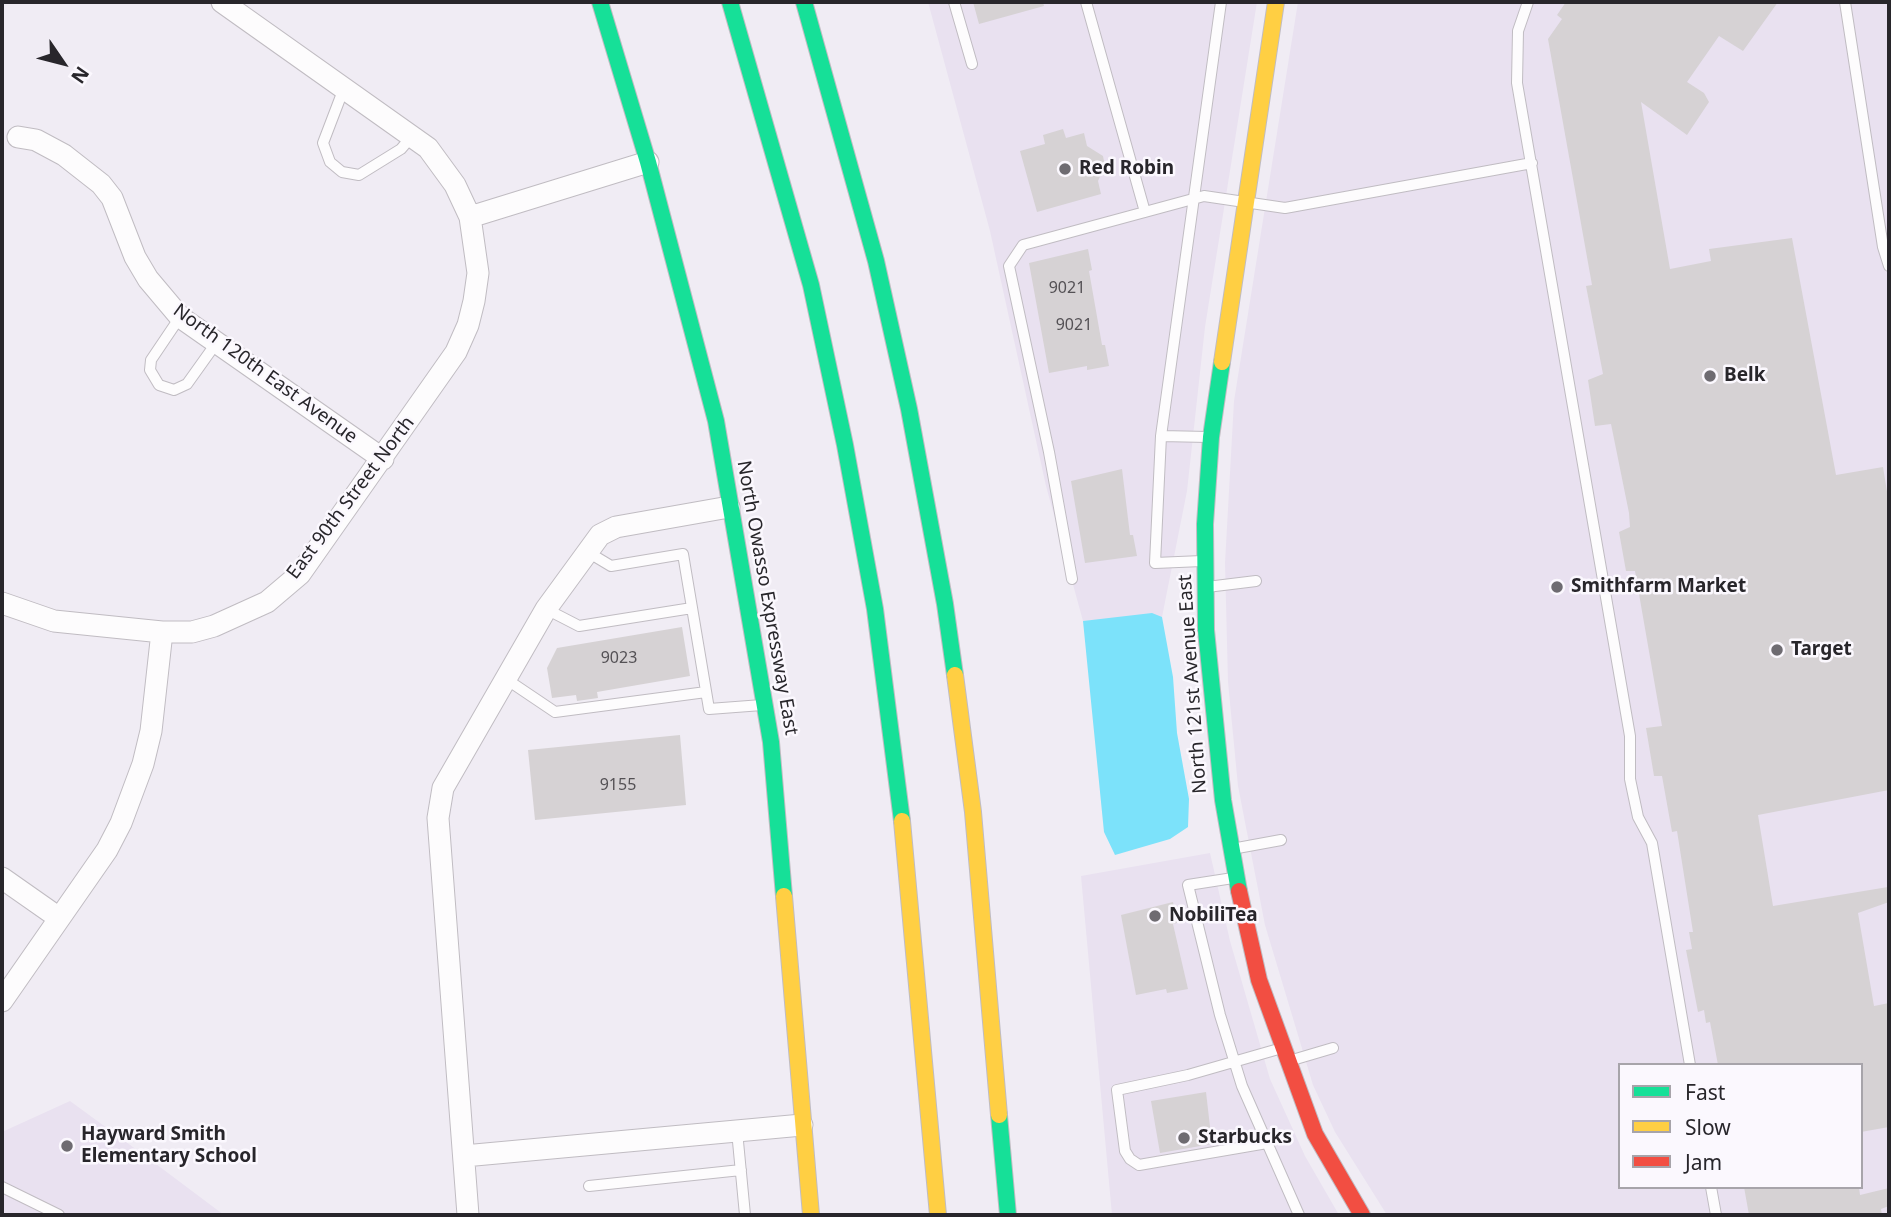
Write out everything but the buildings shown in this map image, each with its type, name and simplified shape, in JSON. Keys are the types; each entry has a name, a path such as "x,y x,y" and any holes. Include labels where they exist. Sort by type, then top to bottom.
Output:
{"main road":[{"name":"North Owasso Expressway East","path":"600,2 648,162 716,421 771,742 811,1215"},
{"path":"730,2 811,285 876,609 897,762 938,1215"},
{"path":"804,2 876,261 909,409 943,590 973,812 1008,1215"},
{"name":"North 121st Avenue East","path":"1276,2 1211,438 1205,561 1213,728 1236,877 1259,980 1284,1055 1315,1134 1362,1215"}],"street":[{"name":"East 90th Street North","path":"2,603 54,621 162,632 192,632 214,626 267,602 300,574 456,352 468,325 478,273 470,217 455,185 428,148 222,2"},
{"name":"North 120th East Avenue","path":"18,137 36,140 55,150 101,184 112,198 135,257 148,279 180,317 383,459"},
{"path":"470,217 648,162"},
{"path":"468,1215 438,818 443,788 547,610 586,551 600,535 616,527 729,507"},
{"path":"2,1001 107,850 132,798 151,731 162,632"},
{"path":"2,878 59,918"},
{"path":"464,1156 802,1125"}],"lane":[{"path":"954,2 972,64"},
{"path":"1086,2 1145,212"},
{"path":"1205,561 1155,564 1161,436 1191,199 1221,2"},
{"path":"1528,2 1518,32 1517,83 1630,736 1630,779 1637,817 1652,843 1690,1063"},
{"path":"1845,2 1883,247 1889,266"},
{"path":"344,88 323,142 330,162 342,172 359,175 401,149 412,136"},
{"path":"1072,579 1049,452 1009,266 1023,245 1204,196 1285,208 1532,163"},
{"path":"180,317 151,360 150,370 159,385 174,390 187,384 217,342"},
{"path":"1161,436 1211,438"},
{"path":"586,551 611,565 682,554 709,709 765,705"},
{"path":"1206,587 1256,581"},
{"path":"547,610 579,626 692,608"},
{"path":"506,679 555,712 706,692"},
{"path":"1231,849 1281,841"},
{"path":"1236,877 1188,885 1235,1063 1299,1215"},
{"path":"1267,1143 1139,1165 1130,1159 1125,1151 1117,1090 1235,1063 1333,1048"},
{"path":"737,1131 745,1215"},
{"path":"589,1186 741,1170"},
{"path":"2,1187 60,1215"},
{"path":"1711,1189 1716,1215"}],"shaded area":[{"path":"928,2 1257,2 1205,327 1187,491 1162,617 1083,621 1046,486 990,231"},
{"name":"Smithfarm Market","path":"1298,2 1889,2 1889,1215 1387,1215 1335,1132 1313,1085 1265,925 1238,786 1228,682 1225,563 1234,401"},
{"path":"1210,853 1230,941 1270,1079 1305,1156 1339,1215 1112,1215 1081,876"},
{"name":"Hayward Smith Elementary School","path":"70,1101 224,1215 2,1215 2,1132"}],"water":[{"path":"1152,613 1162,617 1173,677 1177,733 1189,799 1188,827 1170,839 1115,855 1104,832 1083,621"}],"traffic: fast":[{"path":"600,2 648,162 716,421 771,742 784,896"},
{"path":"730,2 811,285 845,445 875,609 902,821"},
{"path":"804,2 876,261 909,409 945,604 955,675"},
{"path":"1222,362 1211,437 1205,524 1206,630 1223,800 1239,891"},
{"path":"999,1115 1008,1215"}],"traffic: slow":[{"path":"1222,362 1276,2"},
{"path":"955,675 973,812 999,1115"},
{"path":"902,821 938,1215"},
{"path":"784,896 811,1215"}],"traffic: jam":[{"path":"1239,891 1259,980 1315,1134 1362,1215"}],"place":[{"name":"Red Robin","path":"1065,169"},
{"name":"Belk","path":"1710,376"},
{"name":"Smithfarm Market","path":"1557,587"},
{"name":"Target","path":"1777,650"},
{"name":"NobiliTea","path":"1155,916"},
{"name":"Starbucks","path":"1184,1138"},
{"name":"Hayward Smith Elementary School","path":"67,1146"}]}
